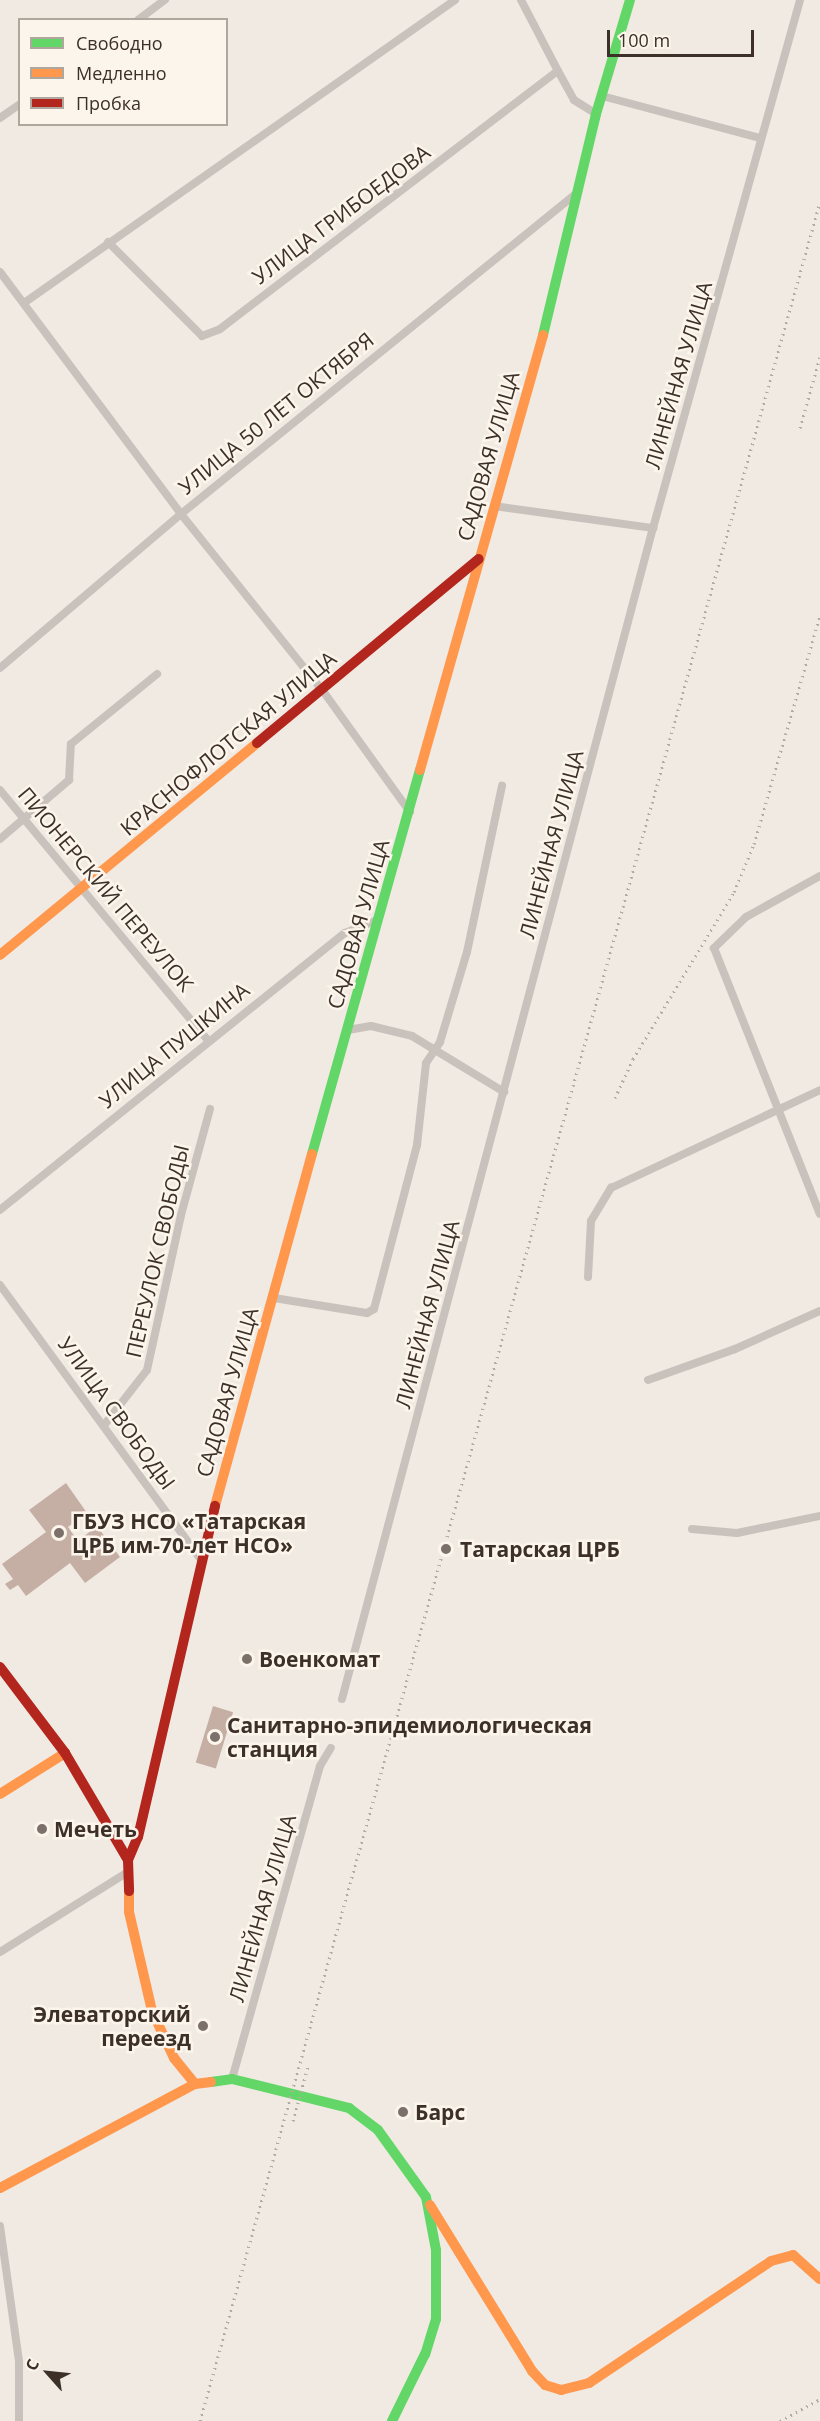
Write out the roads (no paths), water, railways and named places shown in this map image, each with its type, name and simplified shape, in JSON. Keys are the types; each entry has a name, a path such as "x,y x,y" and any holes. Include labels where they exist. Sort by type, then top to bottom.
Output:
{"street":[{"path":"141,18 165,0"},
{"path":"24,303 455,0"},
{"path":"521,0 574,100 596,114"},
{"name":"САДОВАЯ УЛИЦА","path":"128,1860 138,1837 204,1563 225,1464 274,1298 558,281 596,114 630,0"},
{"name":"ЛИНЕЙНАЯ УЛИЦА","path":"342,1699 653,528 759,138 800,0"},
{"name":"УЛИЦА ГРИБОЕДОВА","path":"108,242 202,336 220,329 558,71"},
{"path":"602,96 759,138"},
{"path":"0,118 18,105"},
{"name":"УЛИЦА 50 ЛЕТ ОКТЯБРЯ","path":"0,668 181,514 579,191"},
{"path":"0,272 181,514 323,691 410,812"},
{"path":"494,506 653,528"},
{"name":"КРАСНОФЛОТСКАЯ УЛИЦА","path":"0,955 323,691 479,559"},
{"path":"0,839 69,780 71,744 156,674"},
{"path":"274,1298 367,1312 374,1309 417,1145 426,1063 436,1048 467,952 502,786"},
{"name":"ПИОНЕРСКИЙ ПЕРЕУЛОК","path":"0,790 207,1039"},
{"path":"820,876 746,917 714,948 775,1111 820,1214"},
{"name":"УЛИЦА ПУШКИНА","path":"0,1210 207,1039 345,933 378,920"},
{"path":"348,1030 390,1028 436,1048 504,1092"},
{"path":"588,1277 591,1221 611,1188 820,1090"},
{"name":"ПЕРЕУЛОК СВОБОДЫ","path":"105,1424 147,1371 181,1215 210,1109"},
{"name":"УЛИЦА СВОБОДЫ","path":"0,1285 105,1424 204,1563"},
{"path":"648,1380 735,1349 820,1311"},
{"path":"692,1529 737,1533 820,1516"},
{"path":"0,1667 65,1753 128,1860 135,1950 152,2011 174,2058 195,2084"},
{"name":"ЛИНЕЙНАЯ УЛИЦА","path":"232,2079 320,1766 330,1748"},
{"path":"0,1794 65,1753"},
{"path":"0,1952 128,1872"},
{"path":"0,2188 195,2084 232,2079 338,2103 367,2120 400,2157 532,2371 545,2385 561,2390 589,2383 771,2261 793,2255 820,2279"},
{"path":"392,2421 425,2354 436,2319 436,2250 426,2197"},
{"path":"0,2226 19,2362 19,2421"}],"railway":[{"path":"200,2421 820,202"},
{"path":"800,428 820,357"},
{"path":"615,1098 633,1059 734,892 754,844 820,615"},
{"path":"293,2121 308,2066"},
{"path":"780,2421 820,2399"}],"place":[{"name":"ГБУЗ НСО «Татарская ЦРБ им-70-лет НСО»","path":"59,1533"},
{"name":"Татарская ЦРБ","path":"446,1549"},
{"name":"Военкомат","path":"247,1659"},
{"name":"Санитарно-эпидемиологическая станция","path":"215,1737"},
{"name":"Мечеть","path":"42,1829"},
{"name":"Элеваторский переезд","path":"203,2026"},
{"name":"Барс","path":"403,2112"}]}
